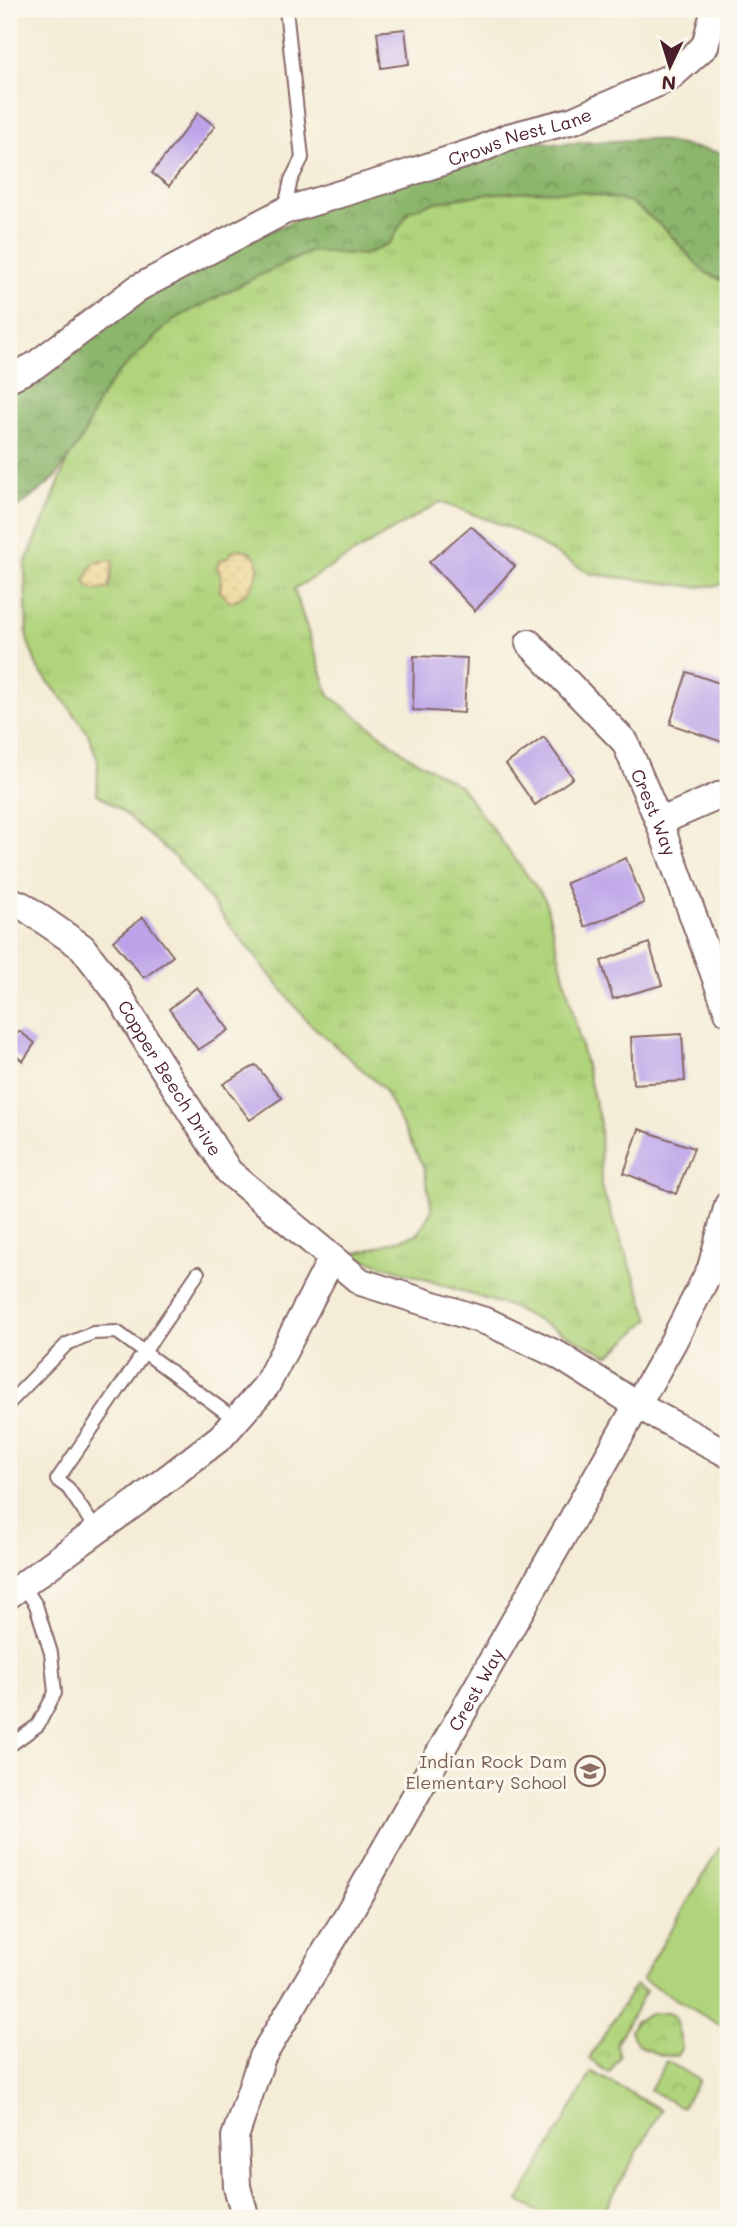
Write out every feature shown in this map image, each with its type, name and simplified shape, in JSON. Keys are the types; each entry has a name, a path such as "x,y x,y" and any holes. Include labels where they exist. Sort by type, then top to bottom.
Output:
{"street":[{"name":"Crows Nest Lane","path":"9,378 34,366 138,288 284,211 479,150 508,137 574,120 669,78 705,46 715,9"},
{"name":"Crest Way","path":"529,643 625,742 659,822 728,1012"},
{"path":"659,822 728,792"},
{"name":"Copper Beech Drive","path":"9,900 23,906 82,947 120,995 229,1172 361,1282 488,1322 558,1355 637,1405 728,1454"},
{"name":"Crest Way","path":"246,2218 237,2186 235,2137 262,2057 347,1916 673,1342 711,1268 728,1205"},
{"path":"16,1590 221,1437 266,1386 331,1258"}],"lane":[{"path":"284,211 291,180 302,158 286,9"},
{"path":"97,1531 68,1488 57,1480 198,1273"},
{"path":"9,1403 67,1344 93,1333 117,1332 236,1420"},
{"path":"9,1746 38,1725 55,1693 51,1653 36,1605 16,1590"}],"green space":[{"path":"508,137 559,144 650,139 728,154 728,284 703,271 666,230 631,202 582,192 533,191 486,194 431,203 409,211 390,243 364,255 312,251 173,320 117,374 98,401 83,437 55,478 18,508 9,498 9,380 138,288 396,177"},
{"path":"499,182 728,194 728,584 697,587 591,574 513,529 440,502 294,589 329,695 407,755 460,786 545,899 600,1123 601,1186 650,1319 609,1356 513,1308 351,1255 418,1234 432,1210 424,1168 383,1088 307,1021 176,858 118,808 97,794 98,761 88,734 38,669 27,639 25,564 102,372 184,296 308,236"},
{"path":"720,1847 728,1852 728,2030 642,1979"},
{"path":"635,1985 646,1991 616,2044 620,2056 609,2073 589,2059"},
{"path":"653,2013 668,2013 675,2017 682,2047 677,2056 649,2051 633,2037 630,2031 635,2021"},
{"path":"667,2061 699,2080 682,2108 650,2090"},
{"path":"592,2072 661,2110 600,2218 549,2218 519,2201"}],"sand":[{"path":"241,549 251,553 258,567 252,585 238,599 230,602 220,591 221,578 217,566 221,560 229,557 232,551"},
{"path":"113,561 109,588 92,589 85,580 94,563"}],"building":[{"path":"405,29 409,64 381,68 377,32"},
{"path":"198,113 215,126 169,186 152,173"},
{"path":"471,526 515,566 475,611 429,562"},
{"path":"414,656 467,658 464,713 413,710"},
{"path":"687,672 728,686 728,733 725,743 670,724"},
{"path":"544,737 573,778 535,805 506,764"},
{"path":"626,858 644,903 585,927 566,883"},
{"path":"143,917 173,956 144,978 113,941"},
{"path":"649,943 662,985 613,999 601,961"},
{"path":"197,987 229,1030 198,1050 169,1009"},
{"path":"19,1031 35,1043 23,1061 9,1051 9,1045"},
{"path":"682,1034 685,1081 633,1084 631,1037"},
{"path":"256,1065 282,1098 250,1120 223,1084"},
{"path":"639,1129 694,1148 676,1194 624,1173"}],"place":[{"name":"Indian Rock Dam Elementary School","path":"590,1771"}]}
